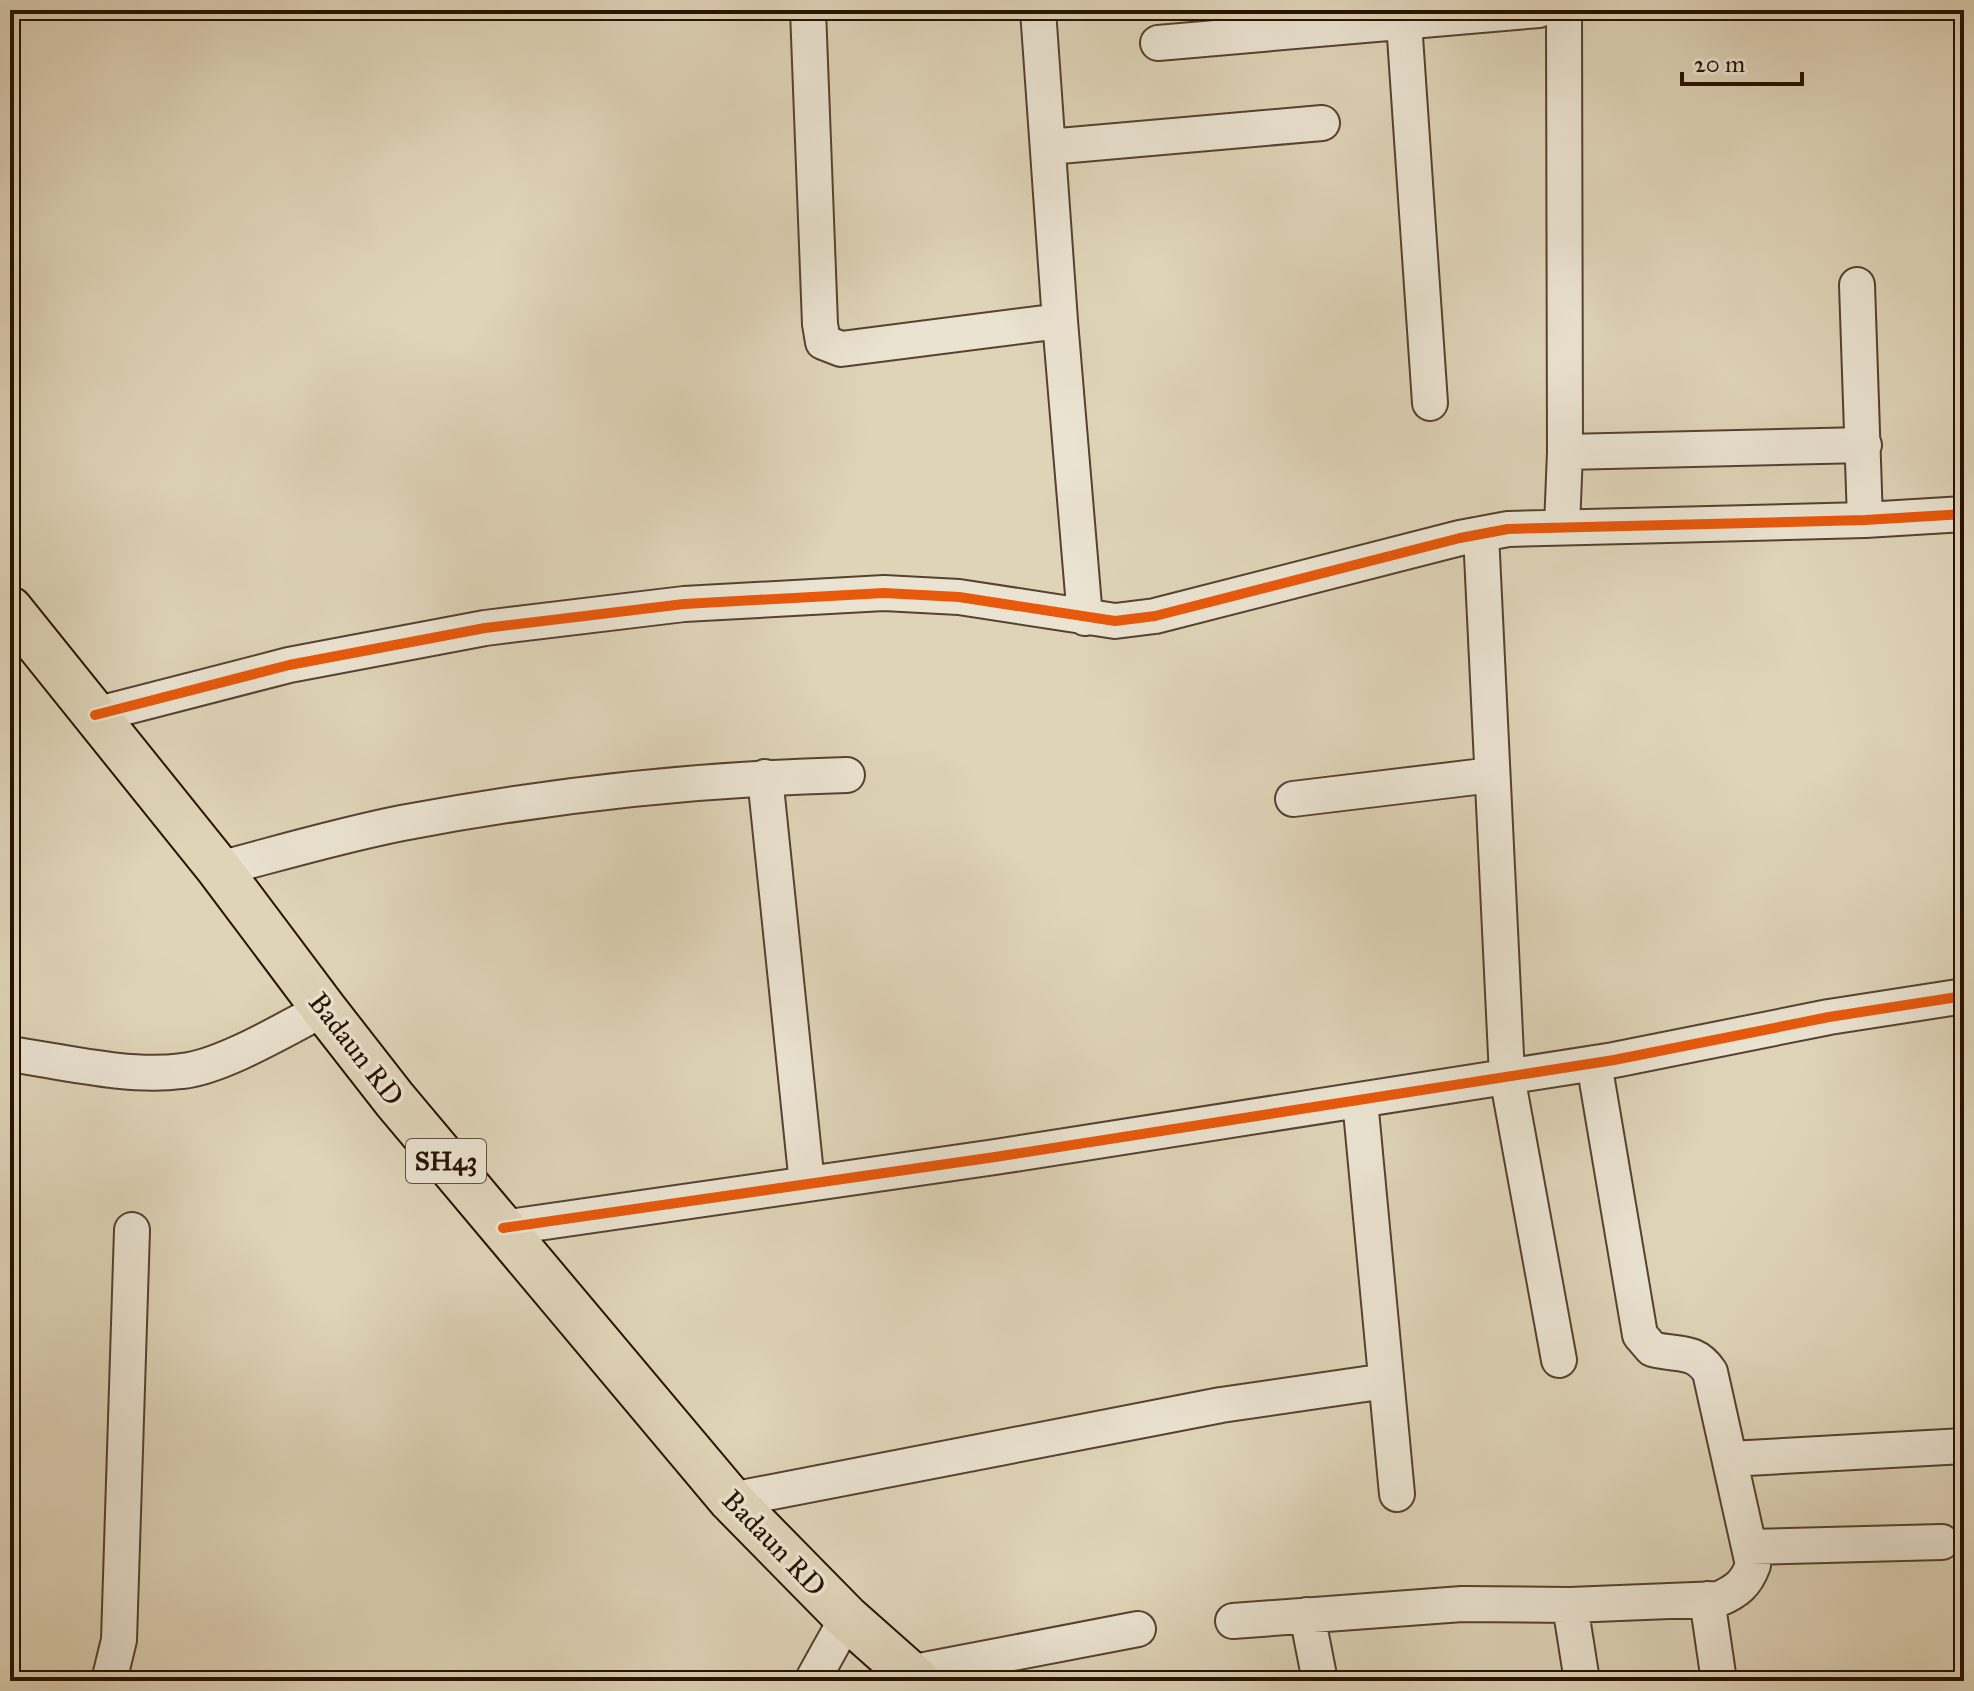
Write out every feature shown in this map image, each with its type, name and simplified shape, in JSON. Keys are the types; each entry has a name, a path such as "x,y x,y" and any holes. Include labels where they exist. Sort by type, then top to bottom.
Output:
{"main road":[{"name":"Badaun RD","path":"10,609 219,869 395,1100 731,1500 847,1618 914,1677"}],"street":[{"path":"808,10 823,342 841,349 1060,321"},
{"path":"1038,10 1085,618"},
{"path":"1158,43 1267,22 1404,22 1539,10"},
{"path":"1562,527 1565,452 1564,10"},
{"path":"1404,22 1430,403"},
{"path":"1048,147 1322,123"},
{"path":"1857,285 1865,520"},
{"path":"1565,452 1864,445"},
{"path":"95,715 289,665 485,628 684,604 884,593 959,597 1115,621 1155,616 1508,529 1865,520 1964,514"},
{"path":"1481,534 1507,1076 1559,1360"},
{"path":"219,869 399,824 582,793 765,777 847,775"},
{"path":"1293,799 1492,775"},
{"path":"765,777 807,1184"},
{"path":"503,1228 1594,1063 1829,1017 1964,996"},
{"path":"10,1054 122,1071 184,1071 232,1055 324,1009"},
{"path":"1233,1621 1462,1604 1570,1605 1719,1599 1736,1591 1748,1580 1753,1565 1750,1547 1710,1372 1701,1360 1689,1354 1652,1349 1640,1335 1594,1063"},
{"path":"1360,1100 1397,1494"},
{"path":"109,1681 119,1640 132,1230"},
{"path":"731,1500 1221,1405 1386,1381"},
{"path":"1730,1459 1964,1446"},
{"path":"1750,1547 1942,1542"},
{"path":"1707,1599 1719,1681"},
{"path":"1570,1605 1582,1681"},
{"path":"1307,1615 1320,1681"},
{"path":"812,1681 847,1618"},
{"path":"914,1677 1138,1629"}],"cycle path":[{"path":"95,715 289,665 485,628 684,604 884,593 959,597 1115,621 1155,616 1460,538 1508,529 1865,520 1964,514"},
{"path":"503,1228 995,1157 1614,1060 1829,1017 1964,996"}]}
